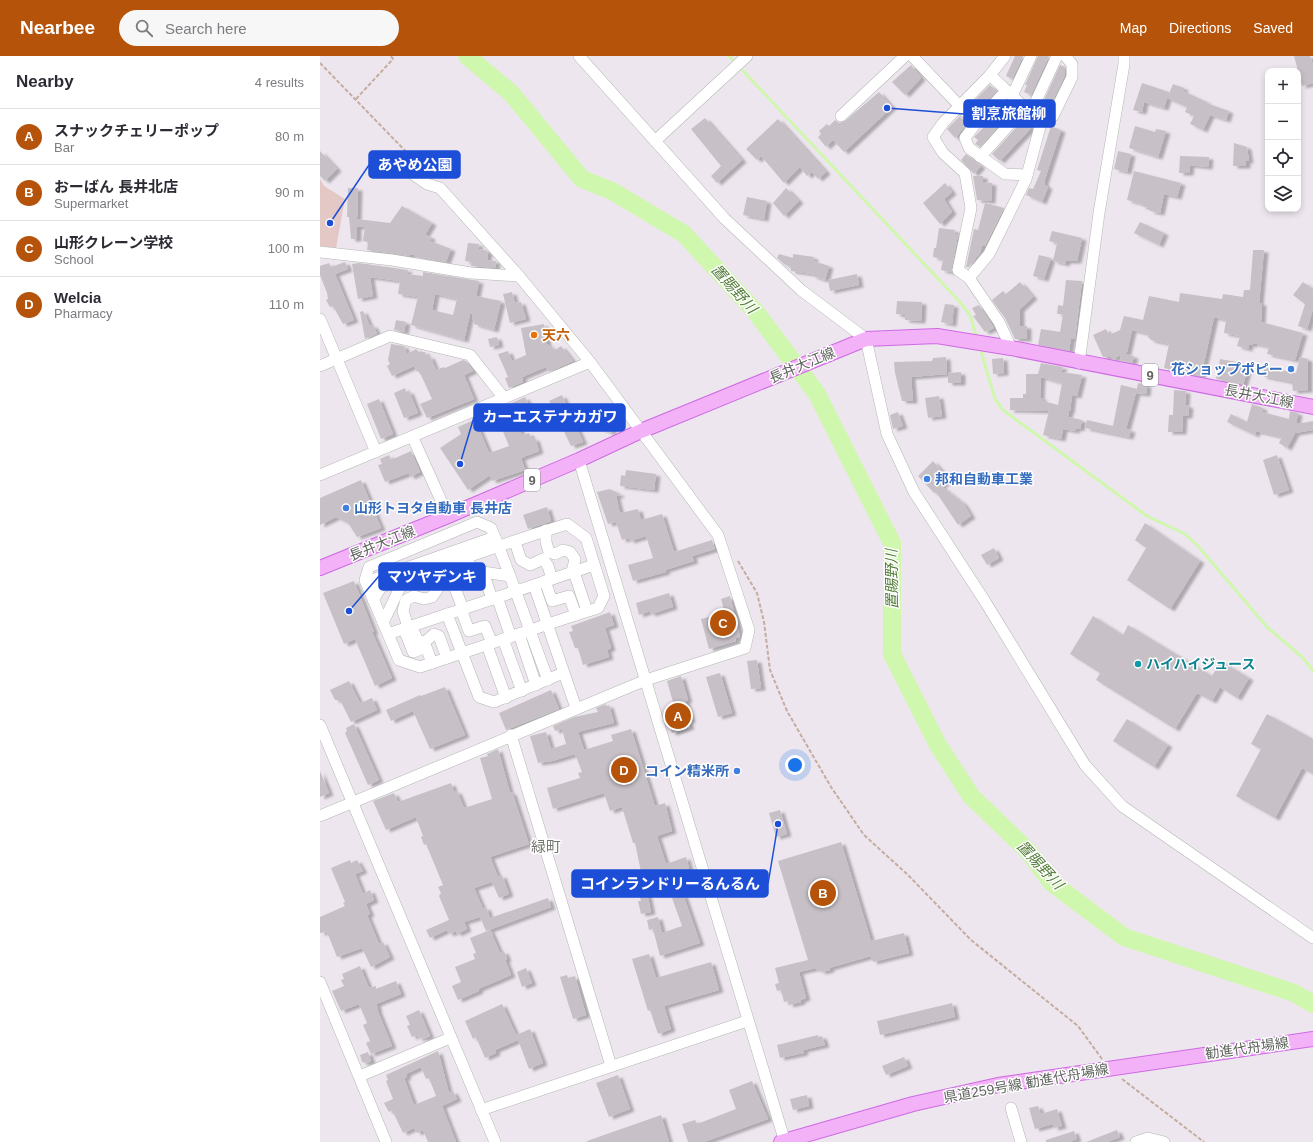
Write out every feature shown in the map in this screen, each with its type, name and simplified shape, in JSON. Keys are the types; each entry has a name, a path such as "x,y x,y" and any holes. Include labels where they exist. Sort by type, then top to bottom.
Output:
{"main road":[{"name":"長井大江線","path":"320,568 448,516 579,460 641,431 866,339 936,336 1011,348 1313,407"},
{"name":"勧進代舟場線","path":"1181,1058 1313,1039"},
{"name":"県道259号線 勧進代舟場線","path":"783,1142 913,1104 998,1085 1181,1058"}],"street":[{"path":"579,56 730,224 801,290 866,339 888,434 914,492 986,603 1085,764 1122,806 1313,938"},
{"path":"655,141 747,56"},
{"path":"842,116 905,56"},
{"path":"912,56 976,123"},
{"path":"1005,56 990,75 943,123 934,137 943,153 965,173 971,208 958,270 969,278 999,322 1011,348"},
{"path":"1027,175 1005,174 969,148 965,138 976,123 1009,93 1032,56"},
{"path":"980,157 1027,111 1057,56"},
{"path":"969,278 989,254 1027,175 1041,123 1053,116 1072,77 1072,64 1065,56"},
{"path":"1079,362 1124,56"},
{"path":"990,75 1041,123"},
{"path":"320,816 511,735 646,680 746,648 748,630 718,535 590,362 519,276 440,188 427,184 407,170"},
{"path":"320,252 392,260 471,273 519,276"},
{"path":"320,319 376,452"},
{"path":"320,366 390,336 470,355 504,398"},
{"path":"320,475 413,438 590,362"},
{"path":"413,438 448,516"},
{"path":"579,460 783,1142"},
{"path":"371,594 374,579 497,542 515,542 567,524 586,538 604,596 598,608 587,611 530,630 511,637 420,667 399,660 365,580 370,566 477,522 491,528 497,542 510,576 515,591 530,630 548,680"},
{"path":"546,530 546,542 549,552 555,554 563,550 570,552 574,559 573,572 587,611"},
{"path":"371,594 381,587 467,558 497,542"},
{"path":"515,542 521,560 530,565 544,559 548,566 548,580 552,601 569,596 576,615"},
{"path":"467,558 476,580 456,588 469,631 485,626 506,698"},
{"path":"385,628 408,627 594,565"},
{"path":"432,663 426,647 413,652 403,611 406,600 414,596 424,599 432,597 439,588 434,569"},
{"path":"510,576 483,572 511,637 536,685"},
{"path":"385,628 404,579"},
{"path":"534,585 576,708"},
{"path":"447,614 479,697 494,702 563,673"},
{"path":"408,627 418,641 424,642 434,634 439,636 447,658"},
{"path":"511,637 522,691"},
{"path":"320,725 450,1038 495,1142"},
{"path":"511,735 611,1066"},
{"path":"320,982 386,1142"},
{"path":"481,1110 747,1021"},
{"path":"360,1076 450,1038"},
{"path":"1011,1108 1021,1142"},
{"path":"1136,1142 1148,1138 1164,1142"}],"path":[{"path":"356,100 394,59 391,56"},
{"path":"320,63 419,165"},
{"path":"735,557 757,593 764,622 770,670 787,711 831,787 864,834 908,875 971,940 1078,1026 1109,1069 1204,1142"}],"shaded area":[{"path":"320,179 324,186 345,199 336,248 320,246"}],"building":[{"path":"1015,56 1023,56 1012,79 1006,76"},
{"path":"1038,56 1049,56 1031,95 1024,92 1027,85 1025,85"},
{"path":"1294,56 1310,56 1313,65 1313,83 1302,86 1301,68 1297,68"},
{"path":"911,65 921,78 905,95 892,82"},
{"path":"1060,65 1065,67 1065,75 1048,111 1044,113 1043,108 1046,101 1044,100"},
{"path":"1142,83 1169,92 1168,96 1173,84 1184,88 1183,91 1207,102 1206,103 1229,111 1226,120 1210,115 1203,130 1190,124 1194,116 1185,112 1187,107 1167,98 1164,108 1144,102 1142,112 1133,110"},
{"path":"990,85 997,91 983,105 981,102 973,109 969,106"},
{"path":"879,92 892,107 844,152 833,140 826,147 818,137 821,134 819,131 827,124 829,126 835,120 839,123 845,121"},
{"path":"1004,103 1012,111 980,147 975,144 978,140 974,137 995,116 993,115"},
{"path":"960,116 967,124 955,138 947,129"},
{"path":"705,118 742,160 717,183 711,176 721,166 691,129"},
{"path":"778,119 826,172 818,179 812,172 807,176 800,167 784,183 761,156 757,160 746,149"},
{"path":"1023,120 1031,128 1000,161 992,154"},
{"path":"1051,126 1061,130 1044,182 1048,187 1042,202 1026,195 1029,188 1033,189 1041,171 1037,170"},
{"path":"1135,126 1155,132 1156,129 1166,131 1158,157 1129,148"},
{"path":"1234,143 1247,147 1249,161 1246,161 1246,166 1233,166"},
{"path":"320,151 337,169 325,181 320,176"},
{"path":"1118,151 1131,154 1127,172 1114,169"},
{"path":"966,154 981,166 974,174 961,160"},
{"path":"1180,156 1209,157 1208,167 1190,165 1189,173 1179,173"},
{"path":"1134,171 1181,183 1177,197 1164,194 1160,213 1150,211 1150,208 1141,206 1142,204 1127,200"},
{"path":"973,176 983,176 983,182 992,183 991,201 977,200"},
{"path":"945,183 952,192 944,199 952,212 940,224 923,203"},
{"path":"348,188 358,188 357,219 390,223 402,206 432,223 425,235 431,237 430,241 451,249 446,262 410,254 410,256 367,250 368,242 363,241 365,226 357,227 357,239 351,239 349,217 347,217"},
{"path":"786,188 799,201 784,216 773,203"},
{"path":"747,197 767,201 764,219 743,215"},
{"path":"985,203 1004,208 985,246 982,246 980,253 969,267 966,267 974,229 978,230"},
{"path":"1140,222 1164,233 1159,245 1134,233"},
{"path":"939,228 955,230 954,234 958,235 951,272 941,270 943,259 933,257"},
{"path":"1052,231 1082,238 1077,261 1066,261 1065,264 1053,261 1057,243 1049,241"},
{"path":"468,243 479,244 478,249 486,250 488,252 487,260 496,261 495,268 471,266 472,262 465,261"},
{"path":"1253,250 1264,250 1259,303 1262,303 1261,322 1303,333 1295,360 1267,354 1269,347 1253,343 1253,345 1249,344 1248,349 1237,346 1240,336 1224,333 1226,320 1214,317 1201,376 1164,368 1169,344 1151,340 1148,337 1149,334 1132,330 1127,352 1124,354 1134,356 1132,363 1120,361 1121,355 1113,359 1111,357 1103,357 1093,335 1106,329 1109,335 1120,330 1124,316 1143,320 1149,296 1179,302 1180,293 1222,299 1223,294 1243,297 1244,290 1250,290"},
{"path":"779,254 793,258 793,254 814,257 813,261 829,266 825,280 812,276 813,274 791,271 791,267 784,264 777,258"},
{"path":"1039,255 1051,258 1044,279 1033,276"},
{"path":"345,262 348,269 335,274 354,320 343,324 333,306 330,307 326,300 328,299 327,293 320,275 320,266 329,263 331,267"},
{"path":"359,263 408,270 407,274 423,276 423,272 479,281 476,296 501,301 494,330 474,324 471,310 464,340 411,325 418,297 398,294 400,281 370,277 373,296 358,299 352,264","holes":["435,294 457,299 453,315 432,310"]},
{"path":"857,274 859,285 830,291 828,280"},
{"path":"1066,280 1082,281 1075,339 1071,338 1069,351 1038,345 1041,329 1060,332 1063,314 1057,314 1058,305 1063,306"},
{"path":"1020,282 1033,297 1020,309 1020,326 1027,326 1027,339 1015,339 1005,318 992,300 1003,291 1006,294"},
{"path":"1303,282 1313,289 1313,309 1307,329 1298,326 1305,304 1293,295"},
{"path":"512,292 515,303 521,302 526,319 510,323 503,294"},
{"path":"897,301 922,302 921,321 905,320 905,315 896,314"},
{"path":"945,304 954,305 952,324 941,322"},
{"path":"979,305 994,328 985,332 973,316 976,315 972,308"},
{"path":"363,311 370,326 373,325 377,334 365,339 360,312"},
{"path":"396,320 406,322 404,332 394,330"},
{"path":"544,324 547,344 555,350 561,346 573,361 549,372 546,367 522,377 523,382 509,388 505,378 508,377 498,354 508,351 512,361 526,355 521,328"},
{"path":"497,337 499,345 490,347 488,339"},
{"path":"391,344 404,346 407,354 416,349 419,352 425,352 427,357 430,356 436,370 445,368 463,360 466,361 473,371 464,375 474,399 427,418 420,404 432,399 421,375 418,371 417,372 414,366 392,376 387,366 390,364 388,360"},
{"path":"946,357 947,374 911,377 913,401 902,401 895,373 894,362 932,361 933,358"},
{"name":"花ショップポピー","path":"1300,357 1308,359 1308,390 1293,391 1292,382 1262,376 1265,367 1296,373"},
{"path":"1003,358 1004,373 993,374 992,359"},
{"path":"1220,359 1237,362 1237,364 1248,367 1243,385 1216,379"},
{"path":"1041,363 1063,367 1061,372 1082,375 1077,396 1072,395 1068,417 1082,420 1080,429 1076,428 1075,431 1063,429 1061,439 1043,435 1049,411 1010,410 1010,398 1023,398 1023,394 1026,394 1026,374 1038,374","holes":["1041,377 1062,383 1058,405 1042,401 1043,398 1040,398"]},
{"path":"961,372 961,383 948,383 948,373"},
{"path":"1138,383 1147,385 1146,394 1136,393"},
{"path":"1121,385 1137,389 1126,429 1131,430 1129,437 1085,428 1087,420 1113,426"},
{"path":"405,388 406,392 409,391 418,413 404,418 394,393"},
{"path":"1174,390 1186,391 1185,405 1189,406 1188,416 1183,416 1182,432 1168,432 1169,415 1173,415"},
{"path":"562,395 583,442 571,446 549,401"},
{"path":"939,396 942,416 928,418 925,398"},
{"path":"525,397 533,414 516,421 522,435 529,433 532,439 535,438 539,451 521,458 525,470 492,481 490,475 468,490 440,448 461,434 458,427","holes":["497,417 509,446 489,453 478,427"]},
{"path":"379,399 393,434 381,439 367,404"},
{"path":"1252,404 1263,408 1262,412 1289,419 1290,411 1298,413 1296,424 1313,421 1313,430 1295,433 1287,448 1279,443 1282,437 1256,431 1255,435 1227,422 1231,414 1247,422"},
{"path":"600,405 601,409 617,416 611,433 597,427 591,428 587,407"},
{"path":"898,412 903,426 893,429 890,415"},
{"path":"411,451 420,472 410,477 409,473 385,482 378,465 382,464 380,459 389,455 391,460"},
{"path":"1277,455 1289,490 1274,495 1263,460"},
{"path":"933,461 949,479 941,486 963,503 971,516 958,525 936,492 934,493 918,476"},
{"path":"626,470 656,474 654,490 620,486 621,475 625,476"},
{"name":"山形トヨタ自動車 長井店","path":"361,480 381,528 357,537 348,523 336,517 320,525 320,498"},
{"path":"610,489 621,495 616,496 620,513 638,509 641,520 662,514 674,552 712,540 715,549 692,556 694,561 665,570 666,572 633,581 628,565 653,558 646,536 630,541 629,538 622,540 616,522 608,524 597,492"},
{"path":"547,507 551,521 528,529 523,515"},
{"path":"1145,523 1200,561 1170,609 1127,580 1146,548 1135,540"},
{"path":"994,548 999,558 987,565 981,555"},
{"path":"354,581 374,632 372,632 392,678 375,686 355,639 344,644 323,593"},
{"path":"669,593 673,607 651,614 650,611 639,615 636,603"},
{"path":"730,596 740,637 735,638 736,641 709,649 701,619 709,617 712,625 727,621 721,599"},
{"path":"610,612 614,625 605,628 611,648 607,650 609,657 583,665 578,648 575,648 569,632 573,631 571,626"},
{"name":"ハイハイジュース","path":"1093,616 1123,635 1128,625 1212,676 1221,661 1249,678 1237,698 1220,687 1212,701 1197,693 1175,729 1096,680 1100,673 1070,654"},
{"path":"757,660 761,688 751,689 747,661"},
{"path":"720,673 732,713 718,717 706,677"},
{"path":"681,676 688,700 685,701 691,720 688,721 690,727 672,733 665,711 675,709 667,681"},
{"path":"349,681 360,703 372,698 377,710 351,722 340,700 335,700 330,690"},
{"path":"445,687 465,735 430,749 413,711 391,721 386,710 420,695 421,696"},
{"path":"551,690 559,709 506,730 499,713"},
{"path":"606,704 606,706 609,705 614,723 578,732 584,750 613,741 611,735 631,729 655,806 665,803 672,831 657,836 666,864 686,857 689,868 647,881 650,892 647,893 651,912 641,914 638,901 641,901 634,874 641,872 635,843 633,843 622,807 610,811 604,793 553,809 547,788 580,778 578,773 582,772 575,754 552,761 538,763 530,736 546,732 551,749 566,744 562,729 555,731 553,726 574,717 598,712 596,708"},
{"path":"1267,714 1313,739 1313,774 1302,768 1275,818 1236,796 1261,749 1251,744"},
{"path":"1127,719 1168,745 1154,767 1113,741"},
{"path":"354,724 379,780 368,785 345,733 347,731 346,728"},
{"path":"498,749 510,793 512,792 529,844 490,857 498,877 502,875 509,894 499,898 492,882 474,888 483,909 486,907 490,918 548,898 551,907 486,931 480,917 464,922 467,929 457,934 456,931 449,934 447,930 430,938 426,930 449,920 439,896 441,893 438,887 443,885 426,844 424,845 421,837 423,836 416,817 386,830 373,801 394,793 398,802 451,783 454,792 457,791 464,808 492,799 480,758 488,756 487,754"},
{"path":"320,771 329,793 320,797"},
{"path":"780,810 787,834 776,837 769,813"},
{"path":"841,842 871,941 904,933 909,953 873,962 871,956 829,968 830,970 821,972 820,969 817,970 816,968 799,972 806,998 801,1000 801,1002 789,1005 788,1001 784,1002 781,990 777,991 775,984 779,983 775,968 808,960 778,861"},
{"path":"350,860 351,863 357,860 363,871 355,874 363,894 370,890 374,900 366,904 370,914 367,915 379,944 383,942 390,957 371,967 362,948 337,957 327,932 320,933 320,917 345,906 343,903 345,902 331,868"},
{"path":"683,894 700,943 660,956 653,929 649,930 647,920 658,917 662,933 682,926 672,898"},
{"path":"490,930 500,953 504,951 507,959 505,960 511,975 478,989 479,991 458,1000 452,986 461,982 455,967 475,959 473,954 476,953 470,938"},
{"path":"649,954 656,978 711,962 719,990 664,1006 671,1029 658,1034 650,1010 648,1011 632,959"},
{"path":"360,966 369,988 376,986 376,989 396,981 401,994 376,1004 392,1046 371,1054 366,1043 370,1041 363,1025 367,1023 359,1004 341,1011 332,991 344,986 341,980 344,979 342,974"},
{"path":"526,968 532,983 522,987 517,972"},
{"path":"567,975 568,978 575,976 586,1015 573,1019 560,977"},
{"path":"952,1003 955,1017 880,1035 877,1021"},
{"path":"502,1004 516,1035 530,1029 543,1063 529,1069 518,1040 495,1050 496,1053 485,1058 476,1037 473,1039 465,1021"},
{"path":"419,1010 430,1036 423,1039 422,1037 419,1039 417,1035 412,1037 407,1026 410,1025 406,1016"},
{"path":"818,1035 818,1037 822,1036 825,1045 803,1050 804,1053 780,1058 777,1045"},
{"path":"438,1051 449,1093 453,1091 457,1099 442,1106 456,1142 428,1142 423,1130 417,1133 414,1128 403,1133 392,1110 389,1112 384,1103 393,1099 386,1081 388,1080 386,1075","holes":["421,1067 426,1079 429,1078 436,1096 414,1105 404,1078 407,1077 406,1074"]},
{"path":"368,1052 371,1061 367,1063 362,1062 360,1055"},
{"path":"904,1057 908,1066 886,1075 882,1066"},
{"path":"618,1075 630,1109 609,1117 596,1083"},
{"path":"752,1081 768,1119 704,1142 688,1142 682,1124 695,1120 697,1124 736,1109 729,1090"},
{"path":"807,1095 809,1106 793,1110 790,1099"},
{"path":"1038,1106 1041,1114 1057,1109 1062,1126 1054,1128 1053,1124 1035,1129 1029,1108"},
{"path":"661,1115 669,1142 587,1142 587,1141"},
{"path":"1117,1130 1120,1137 1107,1142 1086,1142"},
{"path":"1074,1131 1077,1139 1069,1142 1046,1142 1046,1140"}],"waterway":[{"name":"置賜野川","path":"467,56 511,93 582,179 612,191 684,234 755,311 817,394 892,543 892,654 938,745 971,796 1028,851 1052,883 1124,937 1294,993 1313,1004"},
{"path":"729,56 959,301 970,315 977,338"},
{"path":"980,348 995,399 1003,410 1147,516 1185,534 1198,546 1267,627 1303,658 1313,671"}],"place":[{"name":"割烹旅館柳","path":"887,108"},
{"name":"あやめ公園","path":"330,223"},
{"name":"天六","path":"534,335"},
{"name":"花ショップポピー","path":"1291,369"},
{"name":"カーエステナカガワ","path":"460,464"},
{"name":"邦和自動車工業","path":"927,479"},
{"name":"山形トヨタ自動車 長井店","path":"346,508"},
{"name":"マツヤデンキ","path":"349,611"},
{"name":"山形クレーン学校","path":"723,623"},
{"name":"ハイハイジュース","path":"1138,664"},
{"name":"スナックチェリーポップ","path":"678,716"},
{"name":"Welcia","path":"624,770"},
{"name":"コイン精米所","path":"737,771"},
{"name":"コインランドリーるんるん","path":"778,824"},
{"name":"おーばん 長井北店","path":"823,893"}],"district":[{"name":"緑町","path":"546,847"}]}
